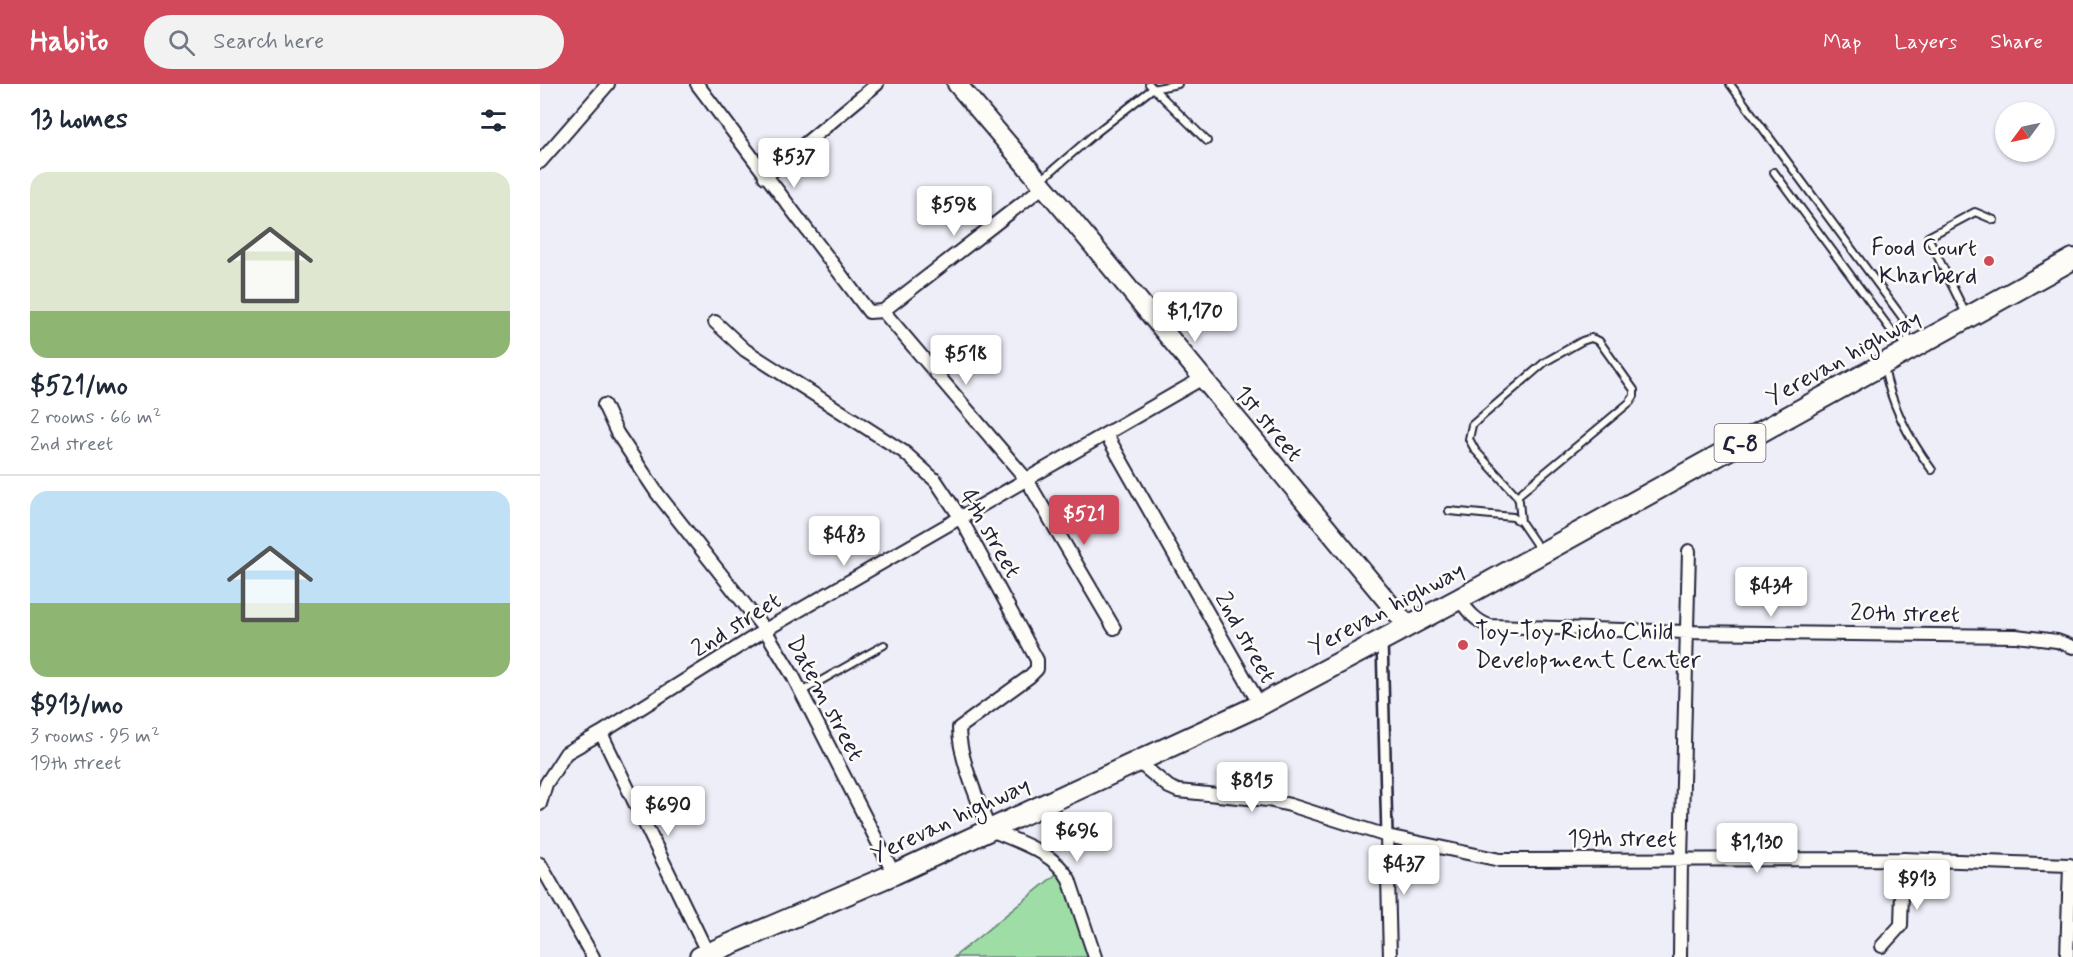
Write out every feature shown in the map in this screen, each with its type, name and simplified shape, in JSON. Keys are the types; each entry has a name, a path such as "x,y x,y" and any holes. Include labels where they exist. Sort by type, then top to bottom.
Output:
{"main road":[{"name":"1st street","path":"957,84 1407,626"},
{"name":"Yerevan highway","path":"704,955 894,873 1260,705 1459,599 2073,259"}],"street":[{"path":"540,162 608,84"},
{"path":"697,84 869,312 883,311 1042,184"},
{"path":"765,177 877,84"},
{"path":"883,311 1027,480 1114,628"},
{"name":"4th street","path":"715,322 745,350 904,452 936,482 960,517 1037,660 1037,669 1029,676 959,728 959,738 973,786 989,829"},
{"name":"2nd street","path":"540,804 546,784 566,753 765,630 1201,379"},
{"name":"Datem street","path":"604,405 617,433 657,493 765,630 801,692 894,873"},
{"name":"2nd street","path":"1106,434 1260,705"},
{"path":"1680,957 1689,551"},
{"name":"20th street","path":"1459,599 1473,616 1490,626 1687,632 2016,636 2057,641 2073,647"},
{"path":"1382,639 1390,957"},
{"path":"601,733 704,955"},
{"name":"19th street","path":"1137,761 1169,787 1178,791 1268,800 1388,836 1500,860 1903,859 2070,865 2067,957"},
{"path":"989,829 1048,856 1062,867 1069,879 1095,957"},
{"path":"1882,946 1901,925 1903,859"},
{"path":"540,864 593,957"}],"lane":[{"path":"1042,184 1097,132 1151,86 1178,84"},
{"path":"1730,84 1902,317 1911,348"},
{"path":"1151,86 1207,141"},
{"path":"1774,171 1893,333 1911,348"},
{"path":"1968,317 1928,237 1975,212 1994,220"},
{"path":"1517,496 1630,402 1634,396 1634,390 1599,341 1591,338 1582,341 1545,362 1472,425 1469,439 1475,450 1517,496 1521,522"},
{"path":"1883,364 1888,388 1900,418 1914,446 1932,470"},
{"path":"1449,511 1514,517 1521,522 1542,553"},
{"path":"801,692 884,645"}],"green space":[{"path":"1059,872 1089,957 954,957"}],"place":[{"name":"Food Court Kharberd","path":"1989,261"},
{"name":"Toy-Toy Richo Child Development Center","path":"1463,645"}]}
